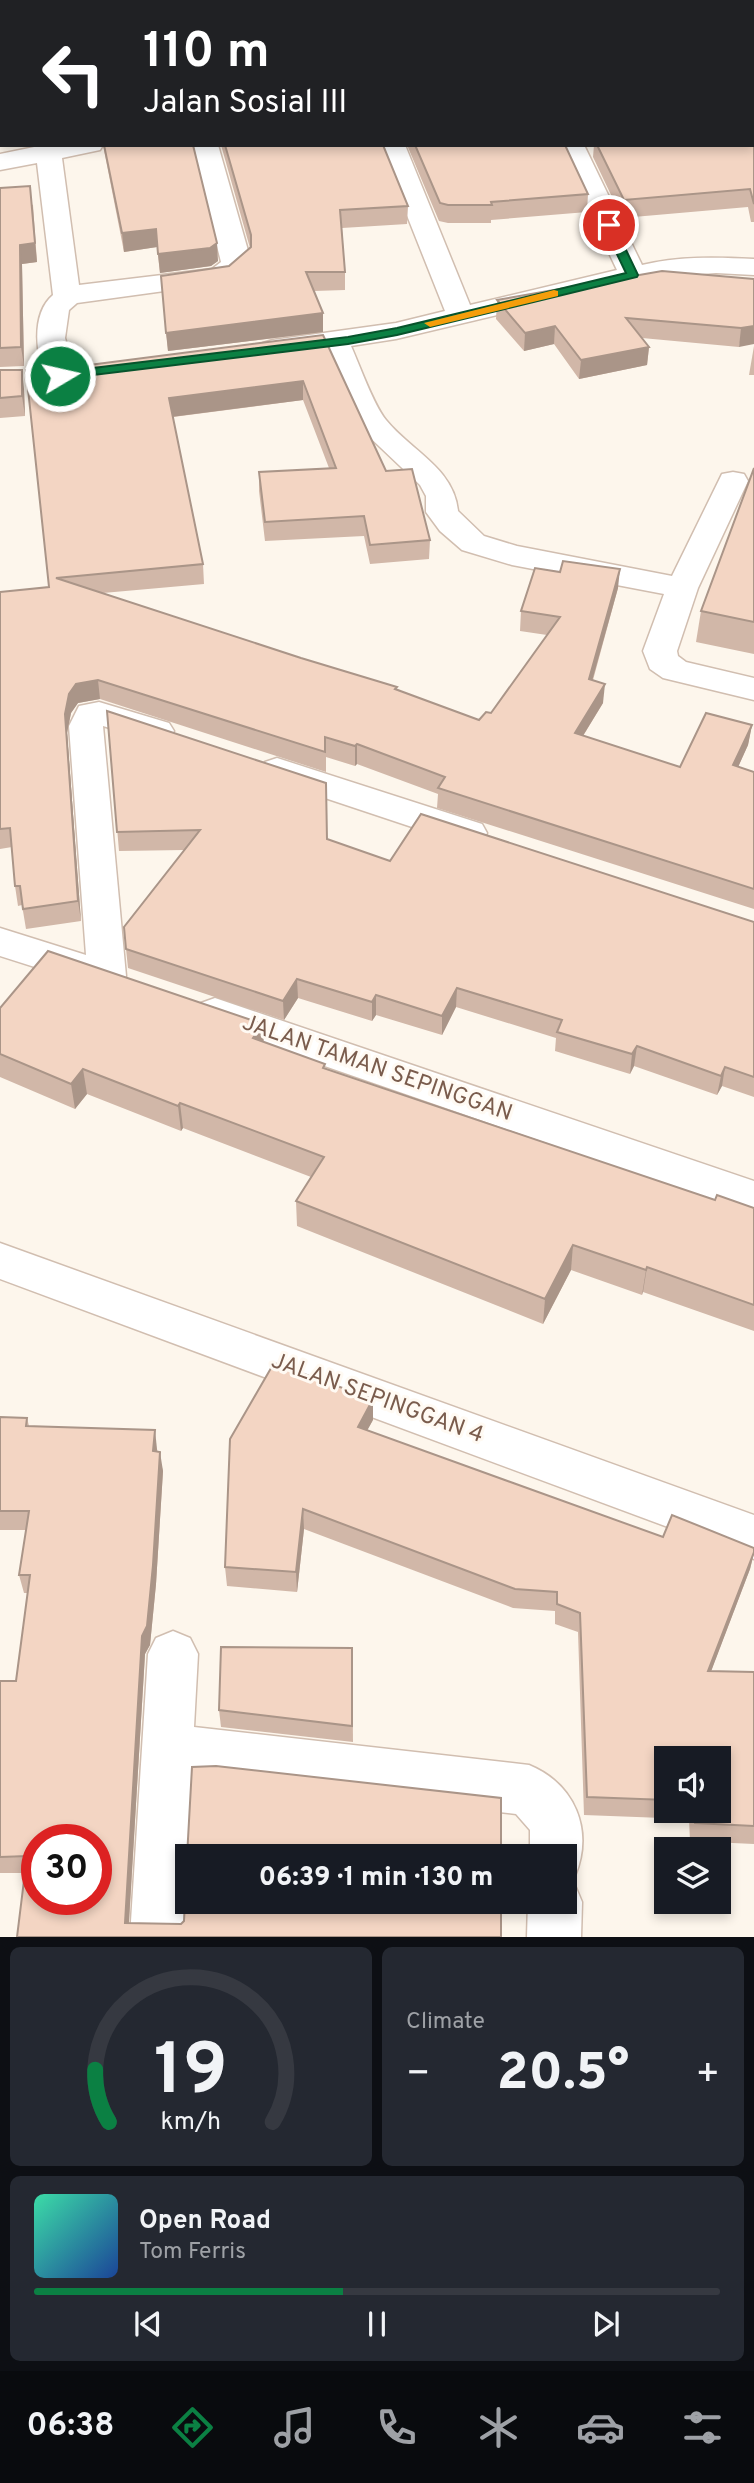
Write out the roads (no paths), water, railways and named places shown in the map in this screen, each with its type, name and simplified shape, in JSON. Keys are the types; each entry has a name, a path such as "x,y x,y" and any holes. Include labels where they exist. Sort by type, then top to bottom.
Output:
{"street":[{"path":"0,162 79,147"},
{"path":"59,375 51,338 55,307 66,297 85,292 220,276 235,265 235,254 206,147"},
{"path":"393,147 461,316"},
{"path":"580,147 633,275"},
{"path":"48,152 66,297"},
{"path":"253,352 397,331 659,269 716,265 754,267"},
{"path":"335,342 372,423 433,481 441,496 442,512 451,524 473,542 512,555 682,588"},
{"path":"733,481 682,588 660,651 662,661 675,670 754,689"},
{"path":"107,976 87,733 89,718 92,714 106,714 185,740"},
{"path":"251,762 503,844"},
{"path":"0,942 146,990"},
{"name":"JALAN TAMAN SEPINGGAN","path":"186,1003 754,1198"},
{"name":"JALAN SEPINGGAN 4","path":"0,1261 754,1537"},
{"path":"158,1937 173,1654"},
{"path":"167,1749 530,1790 556,1820 556,1844"},
{"path":"554,1937 555,1914"}]}
